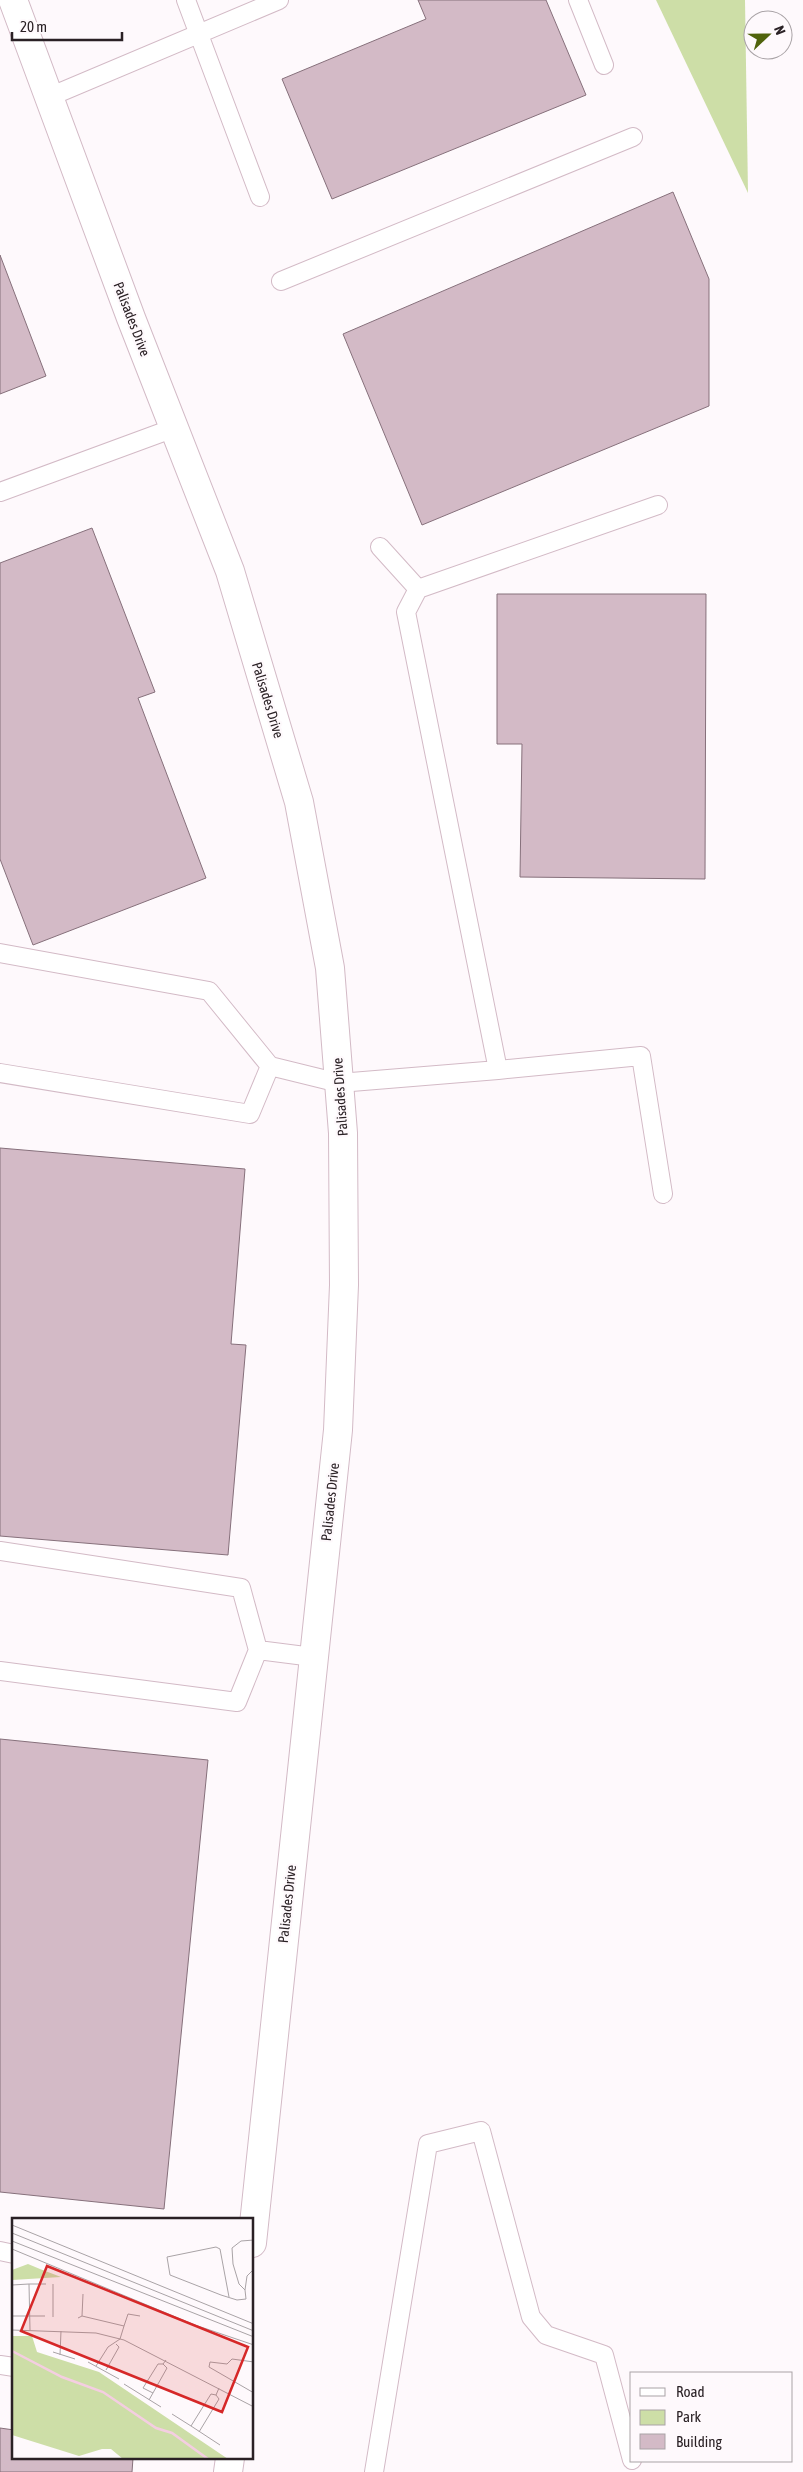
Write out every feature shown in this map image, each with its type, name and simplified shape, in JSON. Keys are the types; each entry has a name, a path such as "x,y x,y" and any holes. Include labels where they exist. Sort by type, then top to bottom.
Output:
{"street":[{"name":"Palisades Drive","path":"13,0 174,428 230,571 299,802 330,968 343,1133 344,1285 338,1430 254,2224"}],"lane":[{"path":"186,0 260,197"},
{"path":"49,97 279,0"},
{"path":"578,0 604,65"},
{"path":"281,281 634,137"},
{"path":"0,492 174,428"},
{"path":"498,1070 406,612 418,589 658,505"},
{"path":"380,547 418,589"},
{"path":"0,953 209,991 270,1066 339,1082 498,1070 640,1056 663,1194"},
{"path":"0,1073 250,1114 270,1066"},
{"path":"0,1551 241,1588 258,1650 237,1702 0,1671"},
{"path":"258,1650 313,1657"},
{"path":"374,2472 428,2144 481,2131 531,2318 546,2335 604,2355 630,2453"}],"green space":[{"path":"656,0 745,0 745,10 743,10 743,60 746,60 748,193"}],"building":[{"path":"418,0 546,0 586,95 332,199 282,79 426,19"},
{"path":"673,192 709,279 709,406 422,525 343,334"},
{"path":"0,255 46,376 0,394"},
{"path":"92,528 155,692 138,698 206,878 33,945 0,859 0,563"},
{"path":"497,594 706,594 705,879 520,877 522,744 497,744"},
{"path":"0,1148 245,1169 231,1344 246,1345 228,1555 0,1536"},
{"path":"0,1739 208,1760 164,2209 0,2192"},
{"path":"0,2428 12,2430 12,2460 133,2460 132,2472 0,2472"}]}
